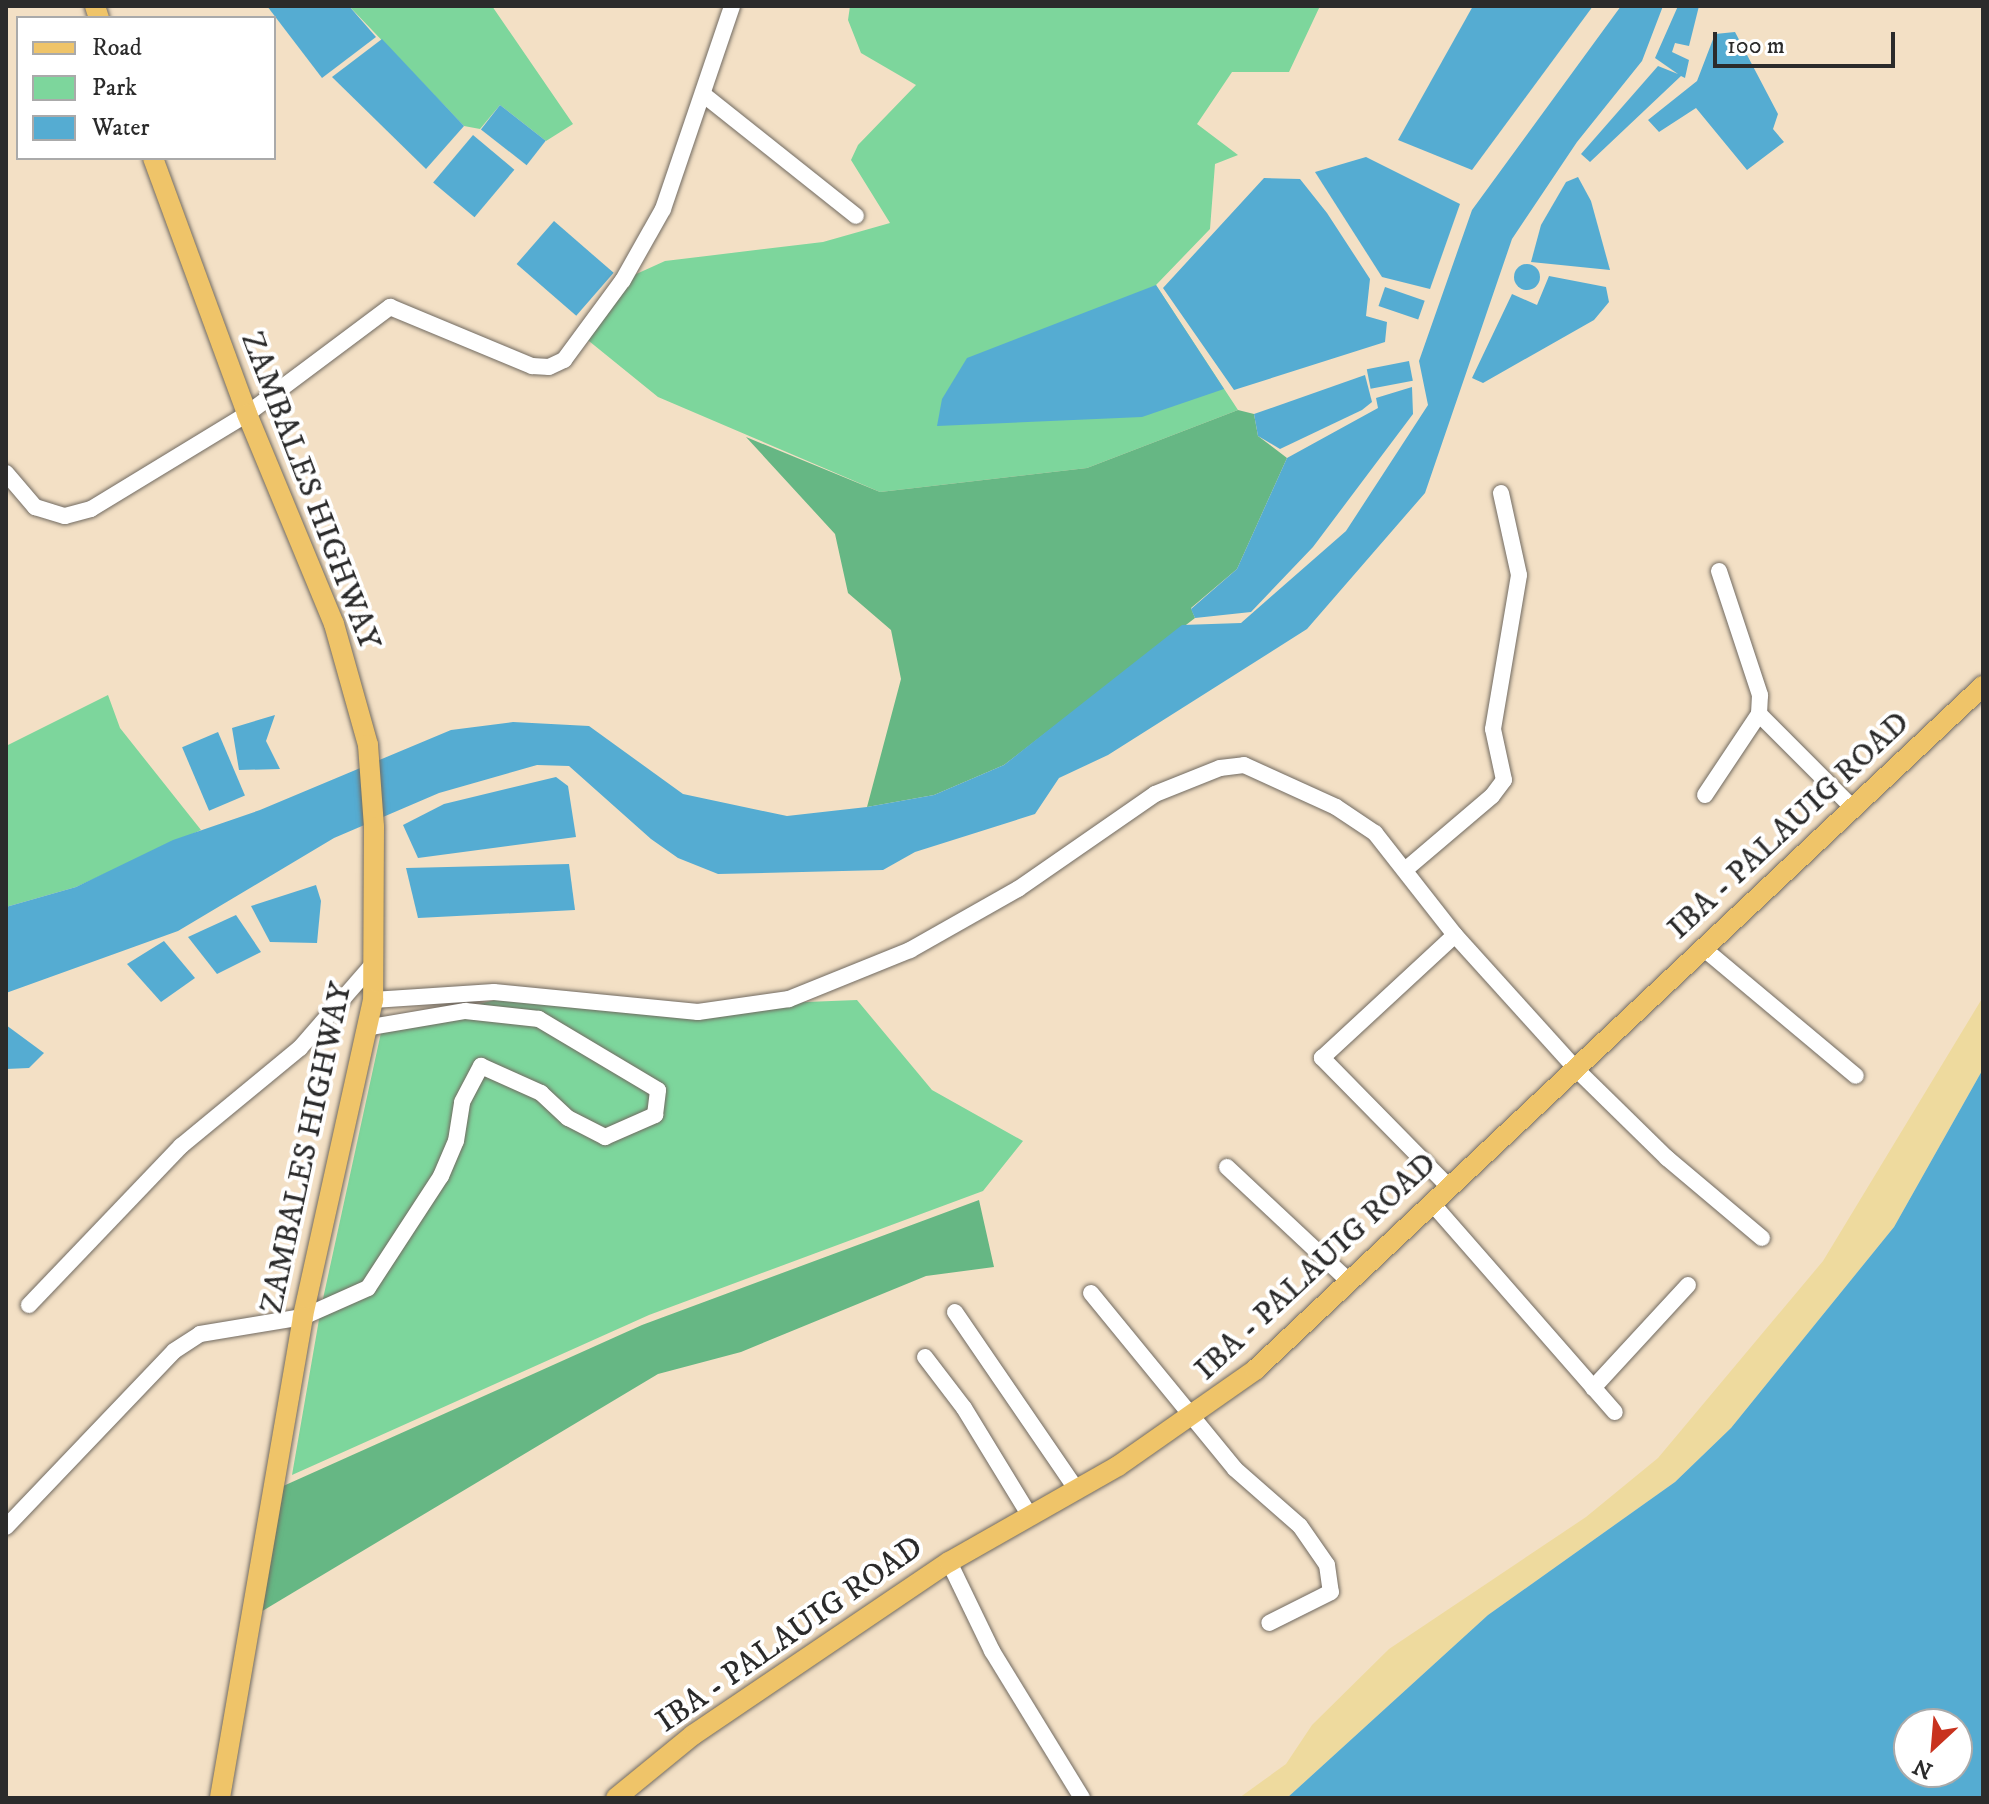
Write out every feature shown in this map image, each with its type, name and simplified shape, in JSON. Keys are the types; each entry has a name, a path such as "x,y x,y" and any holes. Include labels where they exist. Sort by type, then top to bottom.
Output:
{"main road":[{"name":"ZAMBALES HIGHWAY","path":"154,160 247,414 334,624 369,753 374,827 373,1000 303,1317 220,1798"},
{"name":"IBA - PALAUIG ROAD","path":"616,1798 693,1735 949,1562 1077,1490 1195,1416 1255,1370 1983,686"}],"street":[{"path":"6,473 35,507 65,516 116,496 247,414 390,307 532,366 549,367 564,360 623,280 663,209 732,6"},
{"path":"704,95 856,216"},
{"path":"1405,870 1492,796 1504,780 1493,729 1519,575 1501,493"},
{"path":"1705,795 1759,714 1760,695 1719,571"},
{"path":"1759,714 1853,808"},
{"path":"373,1000 494,992 698,1012 789,999 910,950 1018,889 1155,794 1220,768 1244,765 1276,776 1336,807 1375,833 1455,935 1575,1068 1667,1158 1762,1238"},
{"path":"1448,1186 1322,1058 1455,935"},
{"path":"1703,948 1856,1076"},
{"path":"29,1305 181,1146 300,1048 374,963"},
{"path":"6,1527 174,1351 200,1334 303,1317 368,1288 441,1176 456,1141 462,1102 481,1066 541,1093 568,1118 605,1137 655,1115 658,1090 539,1019 465,1011 366,1028"},
{"path":"1227,1167 1349,1281"},
{"path":"1431,1202 1615,1412"},
{"path":"1593,1388 1688,1285"},
{"path":"1091,1293 1195,1416 1235,1469 1300,1526 1327,1565 1331,1592 1269,1623"},
{"path":"955,1312 1077,1490"},
{"path":"925,1357 964,1408 1030,1516"},
{"path":"949,1562 992,1651 1082,1798"}],"green space":[{"path":"349,6 492,6 573,124 546,141 500,105 480,129 464,126"},
{"path":"850,6 1320,6 1289,72 1232,72 1197,124 1238,155 1215,164 1210,229 1156,285 1238,410 1087,468 880,492 658,397 584,337 623,280 665,261 823,242 890,223 851,160 858,145 916,85 861,53 848,20"},
{"path":"1238,410 1254,414 1258,436 1287,458 1237,569 1191,608 1195,618 1004,765 934,795 867,807 901,679 891,630 848,593 835,534 746,437 880,492 1087,468"},
{"path":"108,695 120,728 201,830 76,887 6,907 6,746"},
{"path":"507,997 653,1008 857,1000 932,1090 1023,1141 983,1191 649,1315 292,1475 321,1308 382,1028"},
{"path":"979,1200 994,1267 926,1276 741,1352 658,1374 259,1613 281,1487 642,1325"}],"sand":[{"path":"1983,997 1983,1069 1894,1227 1731,1428 1675,1482 1488,1615 1287,1798 1239,1798 1286,1764 1312,1725 1389,1649 1586,1517 1658,1458 1823,1261"}],"water":[{"path":"267,6 349,6 376,37 322,78"},
{"path":"1473,6 1593,6 1472,170 1398,140"},
{"path":"1621,6 1663,6 1642,61 1577,142 1512,239 1425,493 1307,629 1108,755 1059,778 1035,814 915,852 883,870 718,874 678,858 651,839 569,766 537,765 439,793 334,838 178,931 6,993 6,907 76,887 173,840 260,810 451,730 513,722 589,726 683,794 787,816 867,807 934,795 1004,765 1182,625 1241,623 1346,531 1428,405 1419,361 1472,210"},
{"path":"1678,6 1699,6 1689,46 1675,43 1672,52 1689,60 1685,78 1681,76 1590,162 1581,154 1658,66 1678,74 1655,58"},
{"path":"1735,32 1778,114 1773,129 1784,142 1747,170 1696,108 1659,132 1648,120 1697,81 1715,34"},
{"path":"382,39 464,126 426,169 332,77"},
{"path":"500,105 546,141 527,165 481,129"},
{"path":"473,135 514,170 475,217 433,182"},
{"path":"1366,157 1460,204 1430,289 1382,277 1315,172"},
{"path":"1578,177 1591,201 1610,270 1531,262 1541,225 1566,182"},
{"path":"1264,178 1300,179 1327,213 1370,279 1366,316 1387,322 1385,342 1234,390 1163,288"},
{"path":"554,221 614,273 576,316 517,264"},
{"path":"1527,264 1536,268 1540,277 1536,286 1527,290 1518,286 1514,277 1518,268"},
{"path":"1549,276 1606,287 1609,302 1594,320 1483,383 1472,378 1512,294 1537,305"},
{"path":"1156,285 1224,389 1142,417 937,426 942,399 967,358"},
{"path":"1385,287 1425,301 1418,320 1378,306"},
{"path":"1409,361 1413,381 1371,389 1367,369"},
{"path":"1365,375 1372,402 1362,410 1280,449 1258,436 1254,414"},
{"path":"1412,387 1413,414 1313,547 1251,612 1195,618 1191,609 1237,569 1287,458 1378,408 1376,398"},
{"path":"275,715 266,741 280,769 239,770 232,728"},
{"path":"218,732 245,796 209,811 182,747"},
{"path":"556,777 568,786 576,837 418,858 403,825 444,804"},
{"path":"569,864 575,910 418,918 406,868"},
{"path":"316,885 321,901 317,943 270,942 251,906"},
{"path":"236,915 261,952 217,974 188,937"},
{"path":"164,941 195,978 161,1002 127,964"},
{"path":"6,1025 44,1053 29,1068 6,1069"},
{"path":"1983,1069 1983,1798 1287,1798 1488,1615 1675,1482 1731,1428 1894,1227"}]}
